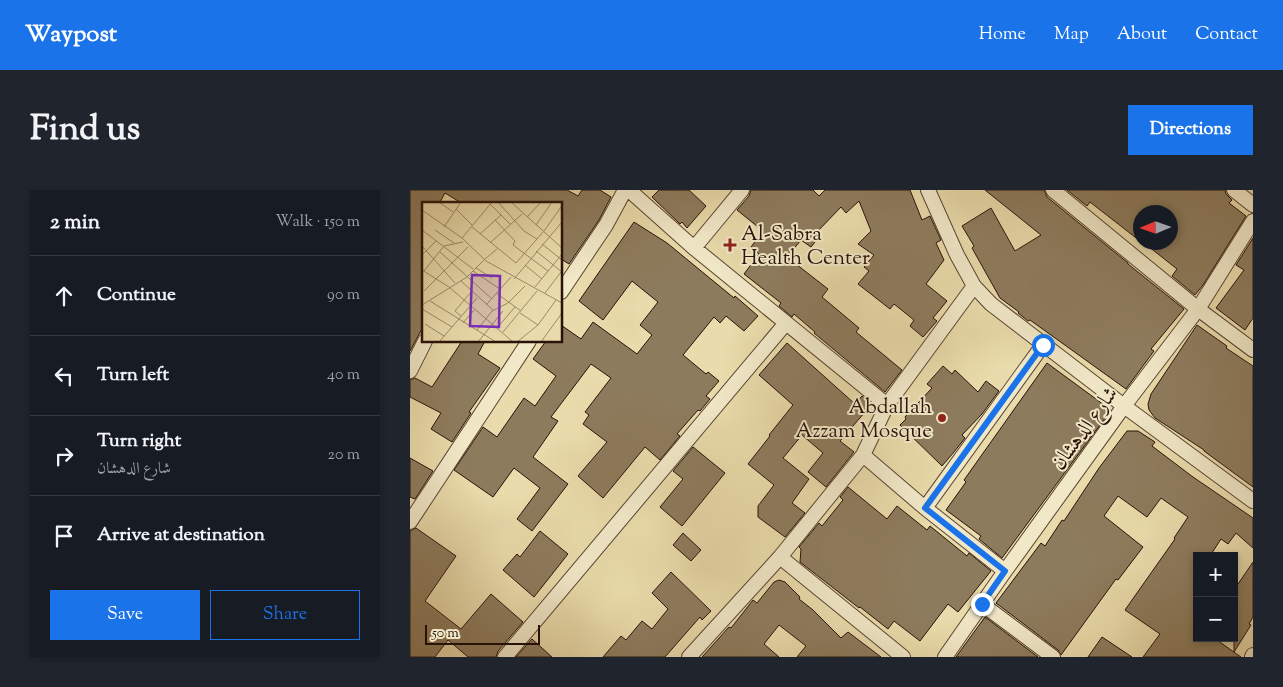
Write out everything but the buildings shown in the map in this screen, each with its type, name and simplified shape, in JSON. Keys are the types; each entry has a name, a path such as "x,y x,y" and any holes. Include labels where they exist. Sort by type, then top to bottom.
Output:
{"street":[{"path":"562,291 606,225 625,190"},
{"path":"629,190 694,248 888,405"},
{"path":"694,248 742,190"},
{"path":"928,190 957,255 974,286 991,304 1124,406 1253,501"},
{"path":"1053,190 1198,309 1253,350"},
{"path":"1234,190 1253,205"},
{"name":"شارع الدهشان","path":"946,657 1005,571 1124,406 1198,309 1253,221"},
{"path":"689,657 780,557 863,455 888,405 974,286"},
{"path":"505,657 786,323"},
{"path":"410,371 424,342"},
{"path":"410,522 528,342"},
{"path":"925,508 1043,345"},
{"path":"863,455 925,508 1005,571"},
{"path":"780,557 903,657"},
{"path":"982,604 1053,657"}],"place":[{"name":"Al-Sabra Health Center","path":"730,245"},
{"name":"Abdallah Azzam Mosque","path":"942,418"}],"route":[{"path":"982,604 1005,571 925,508 1043,345"}]}
